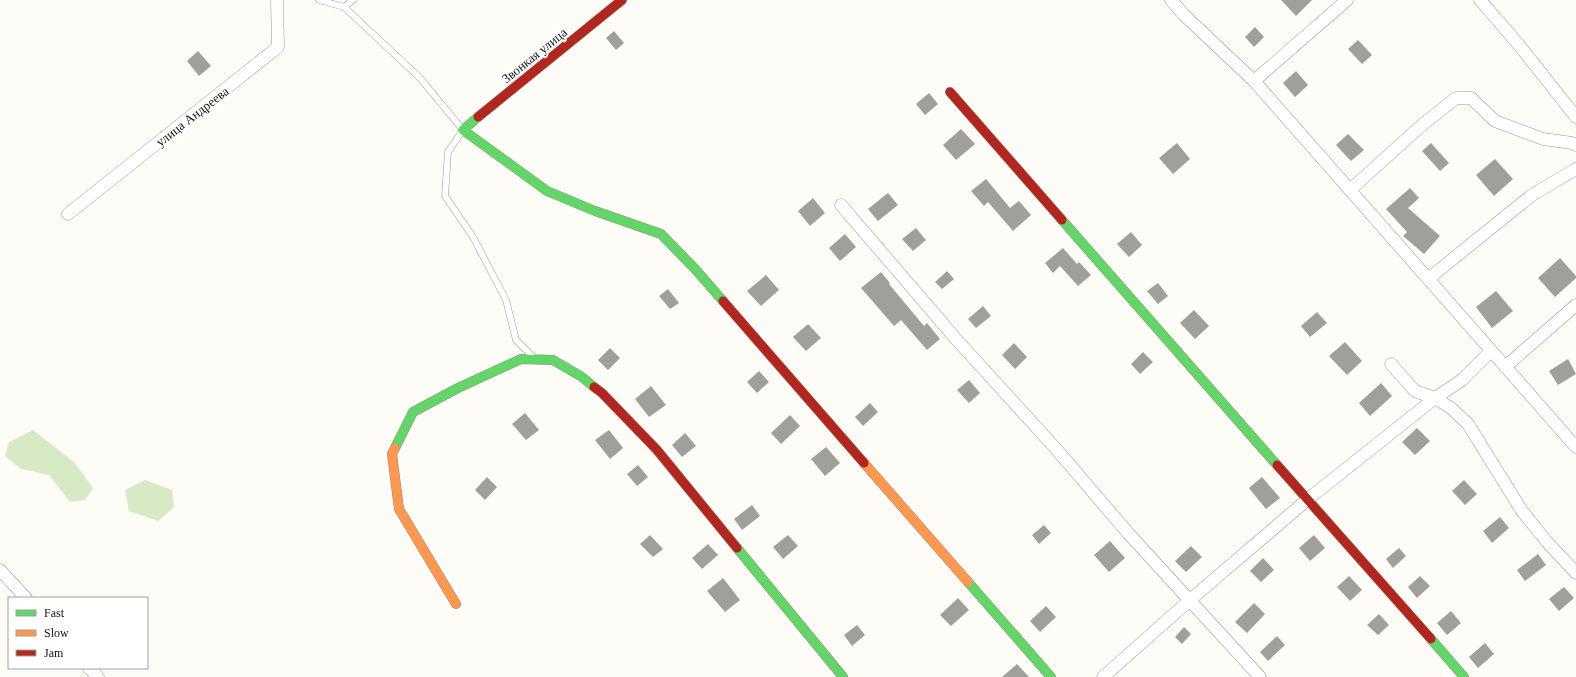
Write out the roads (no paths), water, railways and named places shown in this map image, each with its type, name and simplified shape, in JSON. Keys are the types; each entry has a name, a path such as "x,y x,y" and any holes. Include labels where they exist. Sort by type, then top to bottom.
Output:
{"street":[{"name":"улица Андреева","path":"68,214 278,47 277,0"},
{"name":"Звонкая улица","path":"462,130 622,0"},
{"path":"1171,0 1184,15 1254,81 1576,447"},
{"path":"1254,81 1347,0"},
{"path":"1480,0 1519,45 1576,117"},
{"path":"950,92 1464,677"},
{"path":"1350,190 1422,125 1456,98 1471,98 1495,121 1543,139 1572,143 1576,145"},
{"path":"462,130 547,191 595,211 661,234 701,276 1051,677"},
{"path":"1428,279 1532,195 1576,169"},
{"path":"841,205 956,339 1057,450 1128,533 1260,677"},
{"path":"1505,367 1576,305"},
{"path":"1103,677 1190,600 1308,500 1435,398 1462,380 1491,351"},
{"path":"456,604 399,509 392,454 413,412 458,388 521,359 553,360 582,377 602,392 657,450 842,677"},
{"path":"1391,364 1415,391 1435,398 1451,408 1468,424 1522,511 1547,542 1576,573"},
{"path":"0,570 25,597"},
{"path":"90,669 98,677"}],"lane":[{"path":"319,0 344,7 419,77 462,130 448,152 445,196 472,237 506,300 516,340 536,360"},
{"path":"344,7 353,0"}]}
